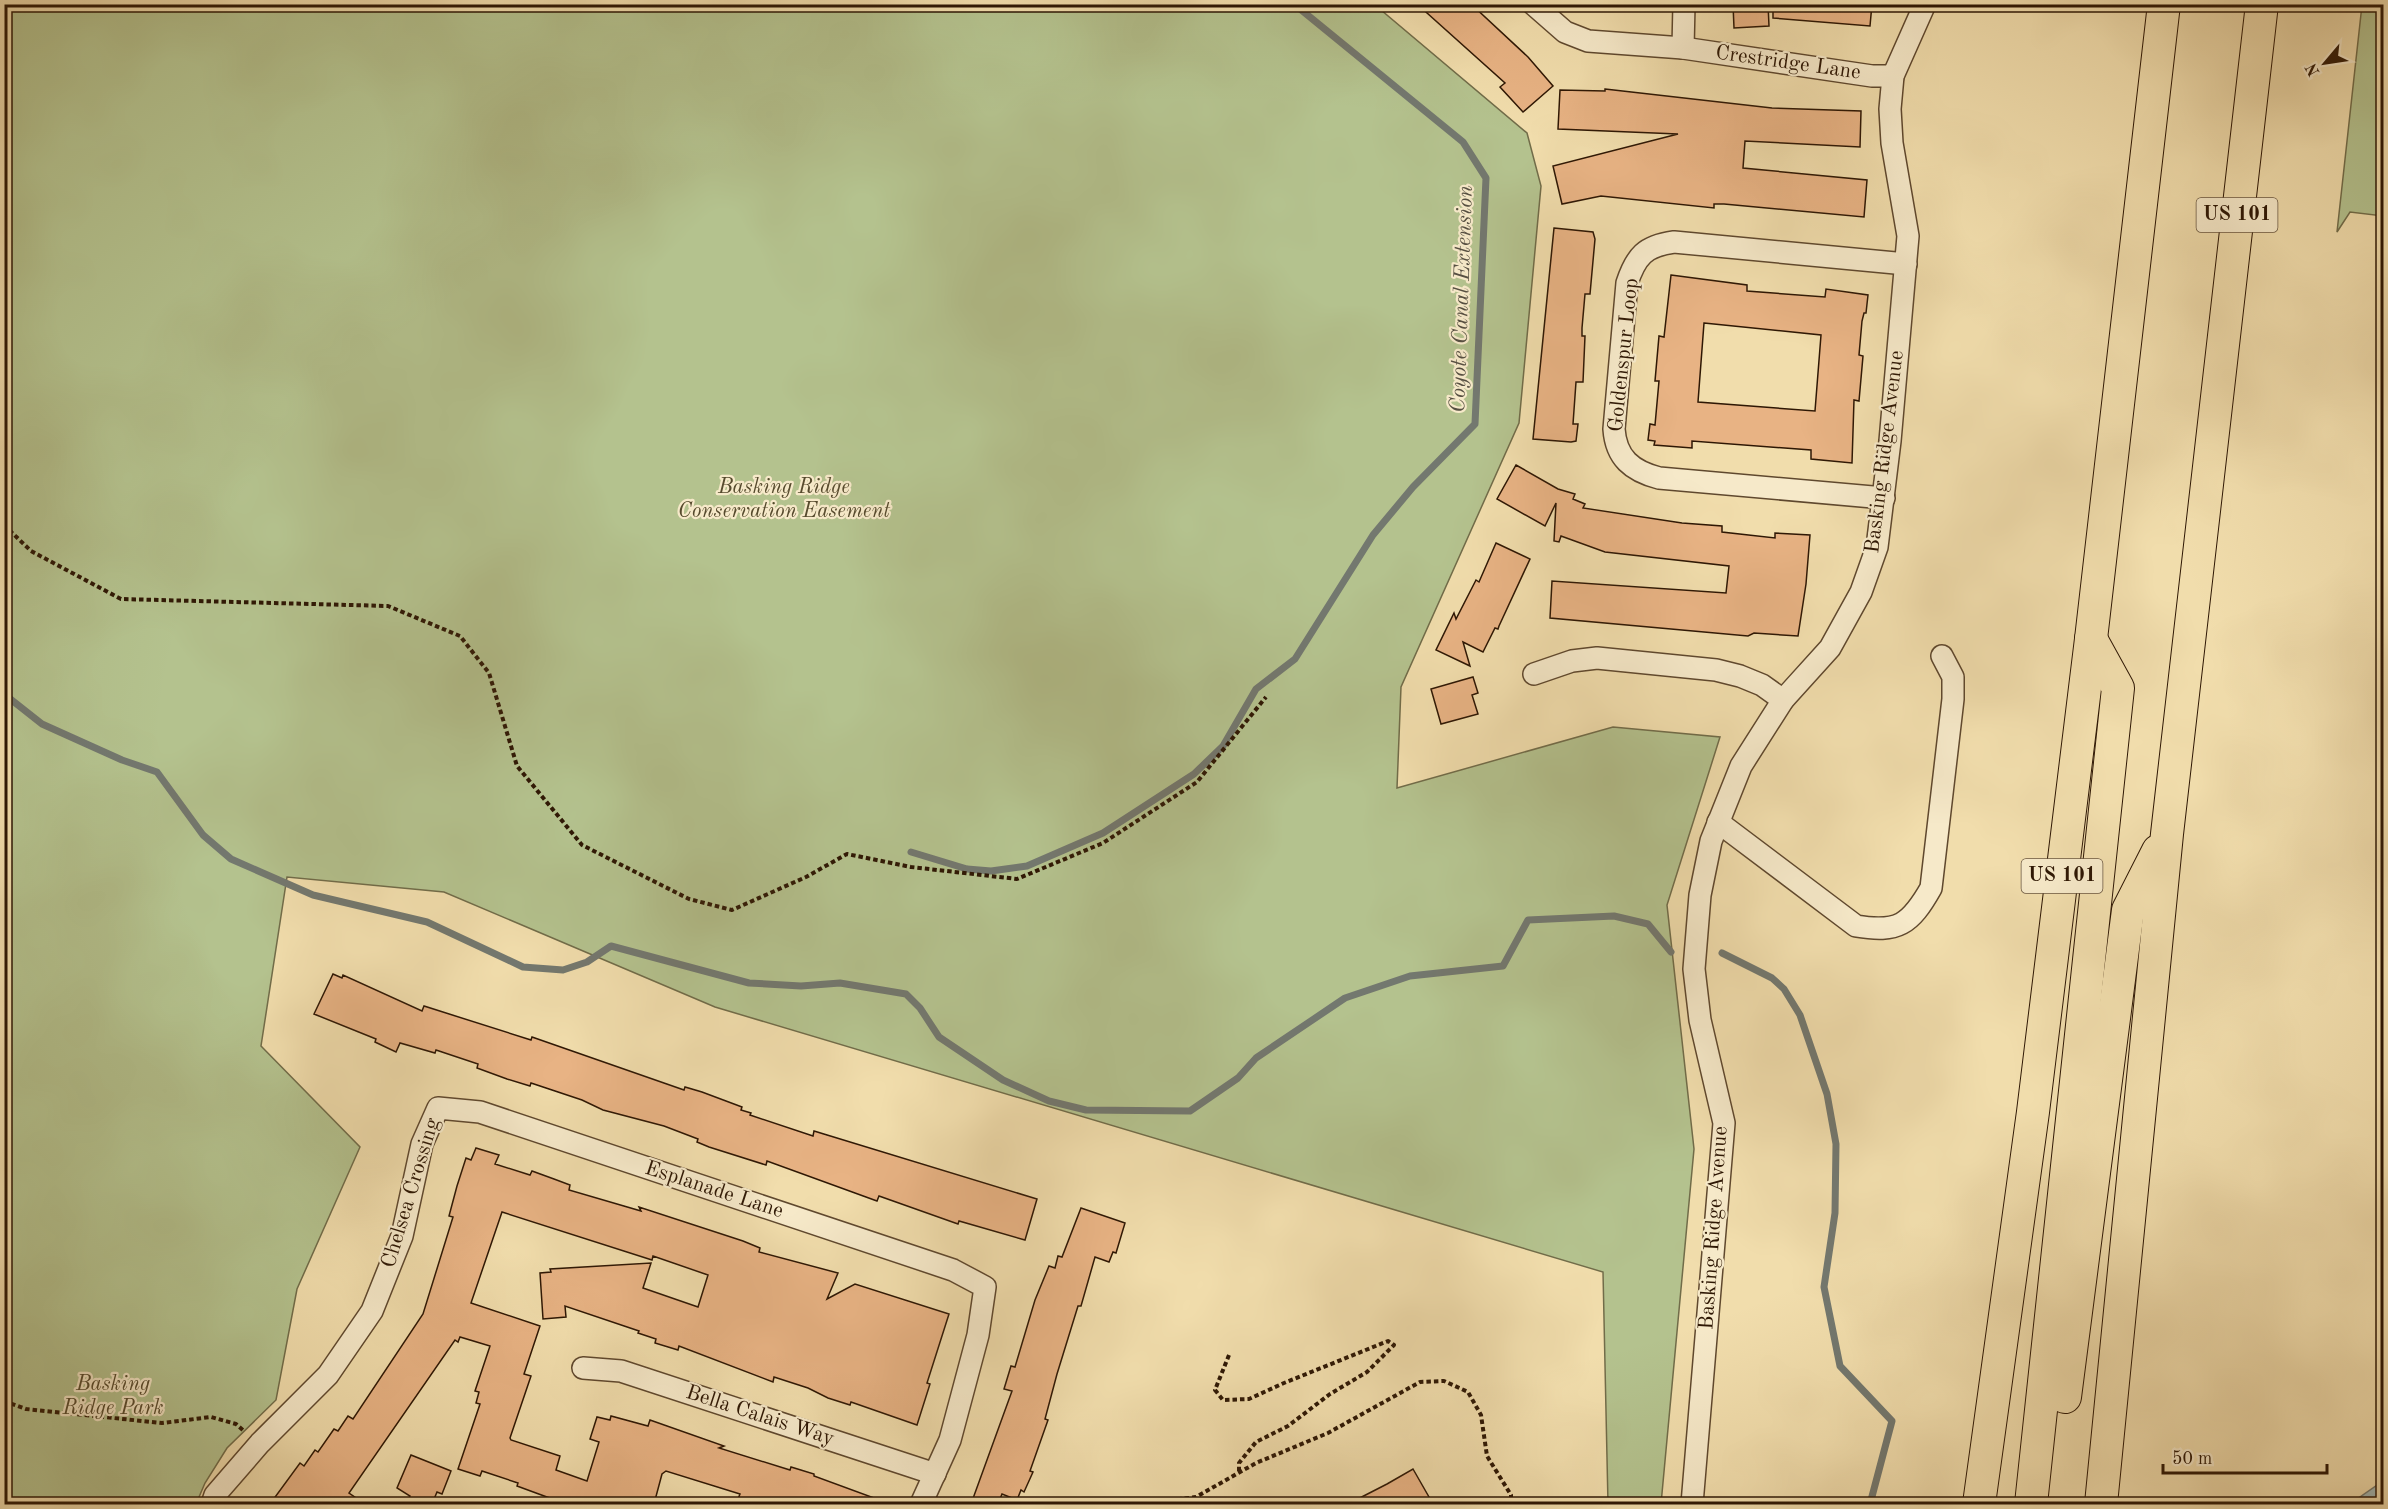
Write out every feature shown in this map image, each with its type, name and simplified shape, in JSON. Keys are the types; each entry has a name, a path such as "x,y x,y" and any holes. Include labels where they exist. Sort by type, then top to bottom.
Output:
{"highway":[{"name":"US 101","path":"1978,1500 2033,1112 2091,639 2164,4"},
{"name":"US 101","path":"2101,1504 2167,834 2262,4"},
{"path":"2031,1504 2118,688 2091,639"},
{"path":"2051,1504 2128,910 2167,834"}],"street":[{"name":"Crestridge Lane","path":"1533,4 1565,32 1588,41 1683,48 1872,76 1893,76"},
{"path":"1683,48 1684,4"},
{"name":"Basking Ridge Avenue","path":"1692,1504 1724,1123 1700,1020 1694,969 1700,895 1718,822 1741,766 1783,700 1830,648 1861,591 1877,547 1884,498 1906,264 1905,207 1890,120 1893,76 1925,4"},
{"name":"Goldenspur Loop","path":"1884,498 1659,478 1640,473 1626,462 1615,446 1614,429 1627,283 1633,266 1643,254 1656,244 1674,242 1906,264"},
{"path":"1718,822 1856,926 1883,930 1900,925 1918,911 1931,888 1953,699 1953,677 1942,656"},
{"path":"1534,674 1572,661 1597,658 1716,670 1740,676 1762,686 1783,700"},
{"name":"Esplanade Lane","path":"438,1108 480,1112 953,1270 985,1287 978,1335 950,1440 935,1474"},
{"name":"Chelsea Crossing","path":"212,1504 215,1495 260,1443 328,1375 372,1311 402,1236 422,1144 438,1108"},
{"name":"Bella Calais Way","path":"583,1368 621,1371 935,1474"},
{"path":"921,1504 935,1474"}],"path":[{"path":"4,525 31,551 121,599 388,606 460,636 489,673 517,766 582,845 689,898 732,910 806,877 848,854 911,867 1017,879 1103,843 1197,782 1266,697"},
{"path":"1229,1355 1215,1390 1223,1400 1249,1400 1284,1383 1388,1341 1394,1345 1367,1372 1330,1394 1288,1426 1256,1442 1239,1463 1239,1472"},
{"path":"1140,1504 1196,1497 1239,1472 1328,1433 1420,1382 1444,1381 1468,1392 1481,1415 1486,1456 1511,1495 1511,1504"},
{"path":"4,1401 26,1409 162,1423 211,1417 236,1424 260,1443"}],"green space":[{"name":"Basking Ridge Conservation Easement","path":"5,4 1375,5 1527,133 1541,186 1519,423 1401,687 1397,788 1613,727 1720,737 1667,905 1694,1149 1661,1504 1608,1504 1603,1272 715,1007 444,892 287,877 261,1046 360,1147 297,1289 276,1400 227,1448 205,1483 196,1504 5,1504"},
{"path":"2362,5 2383,5 2383,216 2350,212 2337,232"}],"water":[{"path":"2383,1481 2383,1504 2350,1504"}],"building":[{"path":"1417,4 1471,4 1528,57 1553,86 1523,112 1500,87 1505,83"},
{"path":"1733,4 1768,4 1769,26 1734,28"},
{"path":"1773,4 1872,4 1870,26 1773,18"},
{"path":"1605,89 1772,108 1861,111 1860,147 1745,141 1743,168 1867,180 1864,217 1724,204 1714,204 1714,208 1601,196 1562,204 1553,166 1678,134 1558,129 1560,90 1605,91"},
{"path":"1554,228 1593,232 1595,239 1590,294 1585,294 1582,328 1582,336 1585,336 1583,382 1576,382 1573,424 1578,424 1576,441 1571,442 1533,439"},
{"path":"1671,275 1747,285 1747,291 1825,297 1826,289 1868,295 1866,313 1862,321 1859,355 1863,356 1859,401 1854,400 1852,463 1811,459 1811,450 1692,441 1692,448 1654,445 1655,441 1648,440 1650,424 1655,425 1659,381 1655,381 1659,336 1664,337","holes":["1704,323 1821,335 1815,411 1698,402"]},
{"path":"1516,465 1558,489 1575,494 1573,499 1585,504 1583,508 1682,523 1722,526 1722,532 1775,538 1775,533 1810,535 1806,584 1798,636 1754,633 1748,636 1550,618 1552,581 1726,593 1729,566 1605,552 1561,536 1559,542 1554,541 1556,503 1545,526 1497,499"},
{"path":"1496,543 1530,559 1498,629 1495,628 1483,652 1463,642 1470,666 1436,650 1454,613 1456,619 1476,580 1479,582"},
{"path":"1473,677 1478,693 1472,695 1478,714 1441,724 1431,689"},
{"path":"333,974 342,978 343,975 422,1011 424,1006 531,1040 532,1037 684,1090 685,1087 702,1092 742,1107 741,1110 751,1113 750,1115 813,1136 814,1131 1037,1199 1025,1240 959,1221 958,1224 879,1196 877,1201 767,1161 766,1165 709,1147 697,1142 698,1139 664,1126 603,1110 582,1100 531,1083 530,1086 507,1079 477,1068 478,1064 436,1050 435,1053 400,1043 396,1052 375,1042 376,1039 314,1014"},
{"path":"476,1148 499,1155 495,1164 530,1175 532,1171 570,1185 569,1190 641,1211 639,1207 743,1241 760,1248 759,1252 838,1273 827,1299 855,1284 949,1314 927,1383 930,1384 917,1425 851,1402 850,1405 828,1398 808,1388 774,1377 773,1382 679,1346 678,1350 655,1343 656,1339 638,1333 639,1331 565,1306 566,1317 543,1319 540,1273 551,1272 550,1269 651,1263 643,1288 698,1307 708,1275 653,1256 652,1260 502,1212 471,1303 540,1326 524,1374 531,1376 511,1440 560,1456 556,1470 587,1481 599,1442 590,1439 597,1417 610,1420 611,1416 648,1426 650,1420 724,1446 719,1448 790,1470 791,1467 814,1474 814,1476 885,1502 885,1504 754,1504 738,1499 740,1494 666,1471 662,1474 654,1504 553,1504 555,1500 517,1486 518,1483 482,1471 480,1476 458,1469 480,1404 476,1403 479,1392 475,1391 490,1346 460,1337 458,1342 455,1340 349,1493 365,1504 270,1504 300,1463 304,1466 315,1450 318,1452 334,1429 338,1431 348,1416 353,1419 423,1314 453,1217 449,1216 457,1186 466,1158 471,1160"},
{"path":"1081,1208 1125,1223 1116,1253 1113,1252 1109,1262 1095,1257 1081,1306 1078,1306 1057,1374 1045,1419 1048,1420 1030,1471 1033,1472 1024,1492 1021,1490 1017,1500 1002,1494 998,1504 971,1504 1012,1391 1004,1389 1011,1366 1015,1367 1035,1300 1049,1266 1055,1268 1058,1256 1062,1257"},
{"path":"411,1455 451,1471 442,1494 437,1492 432,1504 419,1504 408,1500 410,1496 397,1488"},
{"path":"1413,1469 1433,1504 1348,1504 1387,1484"}],"waterway":[{"name":"Coyote Canal Extension","path":"911,852 967,869 991,871 1027,866 1103,833 1194,774 1223,746 1256,689 1295,659 1373,535 1413,487 1475,424 1486,178 1463,142 1294,4"},
{"path":"4,694 42,724 122,760 157,772 203,835 231,859 313,895 427,922 523,967 563,970 587,962 611,946 749,983 801,986 840,983 906,994 920,1008 939,1037 1003,1080 1049,1101 1086,1110 1190,1111 1238,1078 1256,1058 1345,998 1410,976 1503,966 1528,920 1614,916 1648,924 1671,952"},
{"path":"1722,953 1772,978 1784,989 1800,1015 1827,1094 1836,1144 1835,1213 1824,1287 1840,1366 1892,1421 1870,1504"}],"park label":[{"name":"Basking Ridge Park","path":"113,1396"}]}
